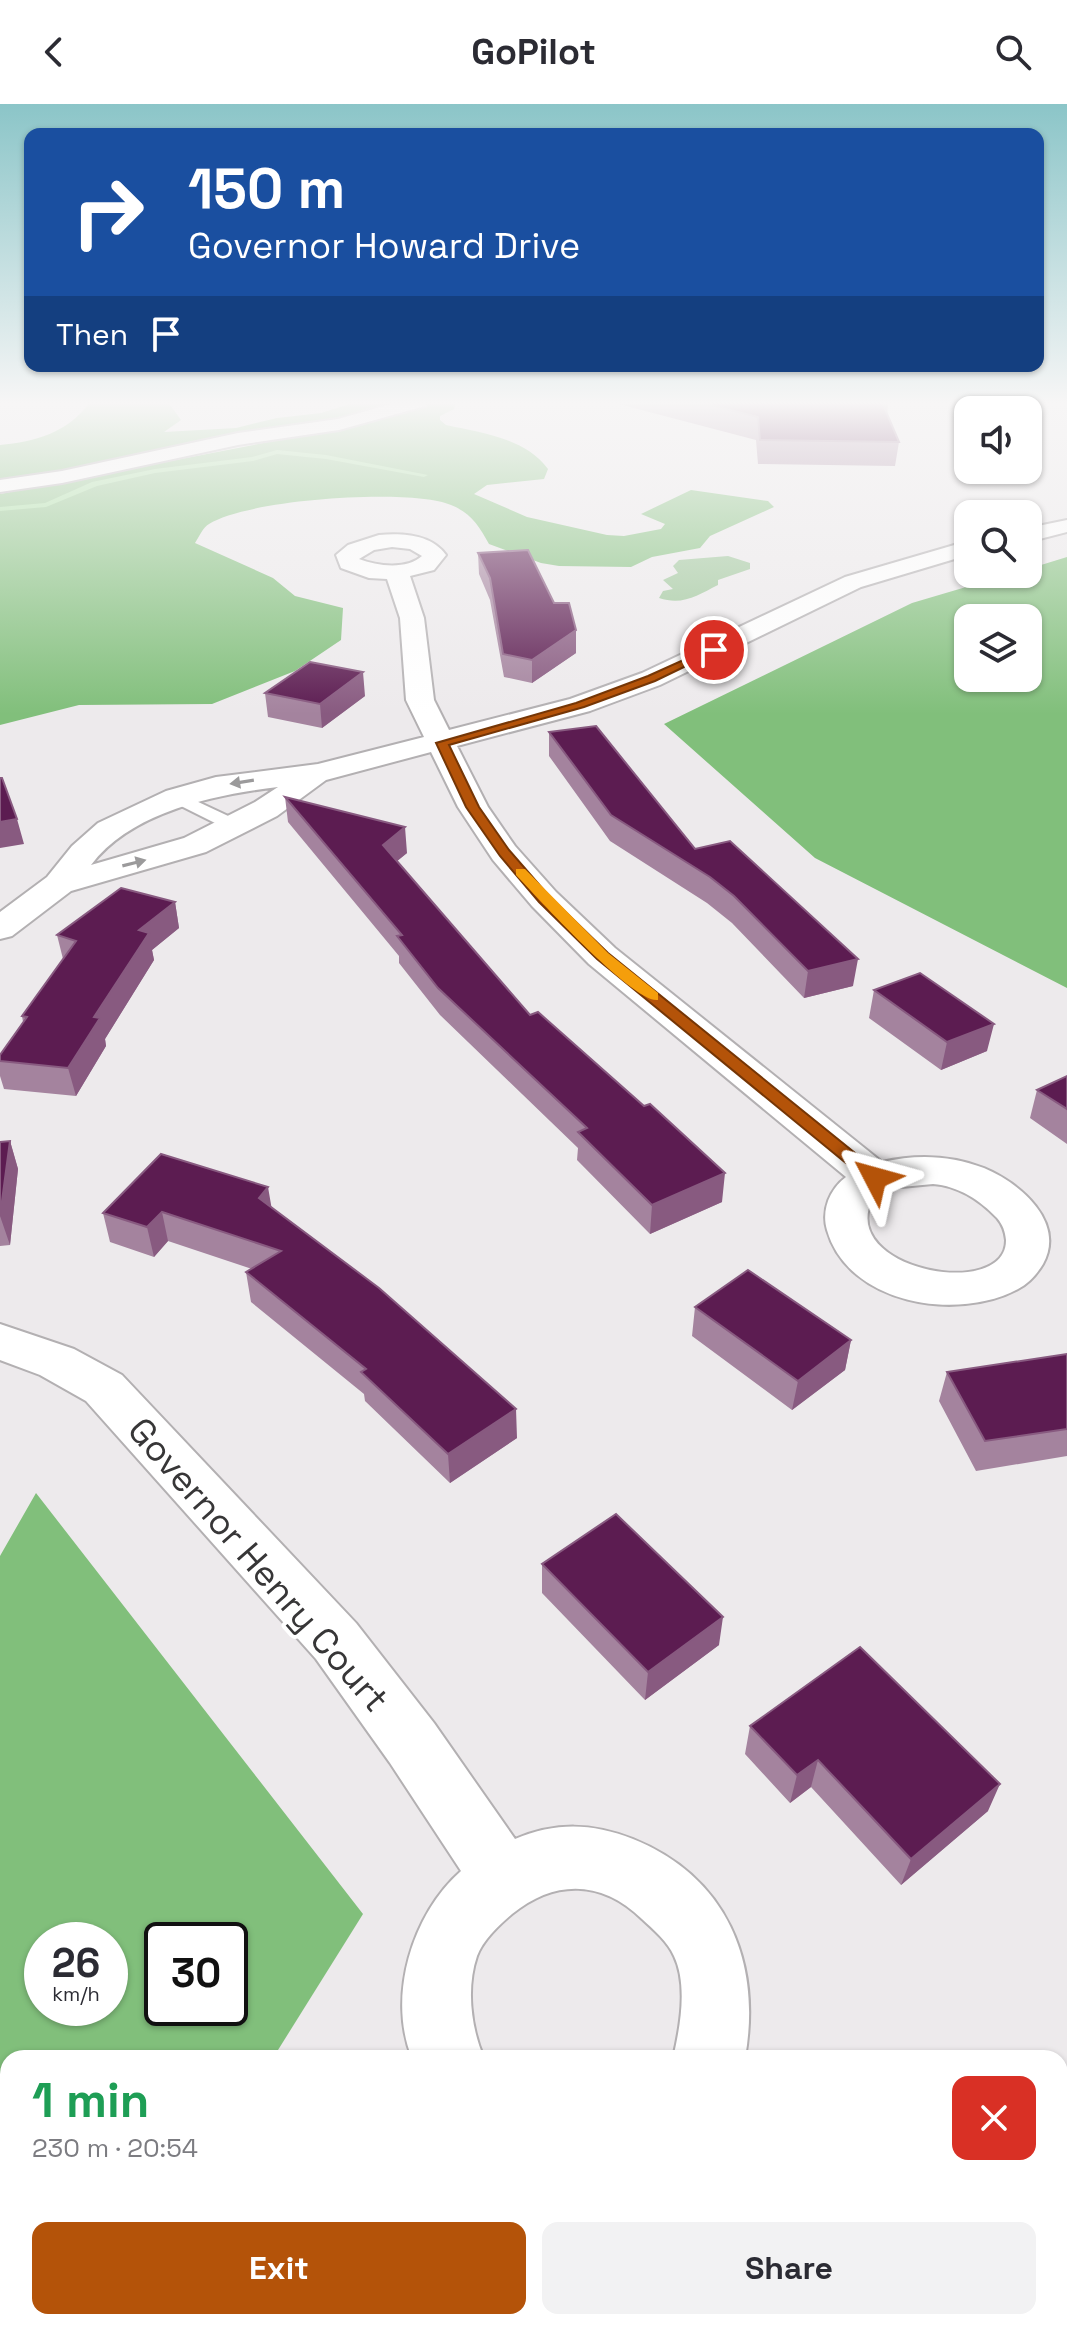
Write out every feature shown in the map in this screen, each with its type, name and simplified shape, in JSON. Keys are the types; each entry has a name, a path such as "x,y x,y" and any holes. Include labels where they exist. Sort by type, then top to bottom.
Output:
{"street":[{"path":"1042,532 1067,526"},
{"path":"4,923 59,884 83,853 109,830 177,797 216,786 319,773 580,705 651,679 853,582 954,552"},
{"path":"397,572 412,618 420,700 473,807 504,853 544,899 602,956 875,1178"},
{"path":"59,884 173,852 235,826 319,773"},
{"name":"Governor Henry Court","path":"0,1342 57,1362 104,1388 336,1641 412,1743 502,1876"},
{"path":"446,2050 436,2006 441,1958 463,1913 502,1876 539,1860 583,1856 623,1865 658,1886 698,1932 714,1978 717,2021 711,2050"}],"lane":[{"path":"177,797 235,826"}],"green space":[{"path":"0,506 272,506 229,515 207,525 195,543 273,578 295,596 343,608 341,640 295,671 212,704 79,705 0,725"},
{"path":"453,506 501,506 527,517 624,536 661,529 665,524 641,514 658,506 774,507 710,536 700,548 652,557 631,567 541,563 489,544 478,526"},
{"path":"728,556 750,563 750,569 718,580 718,585 690,598 676,601 659,598 663,591 673,589 663,580 678,573 673,566 679,560"},
{"path":"1067,557 1067,988 815,858 664,724 912,603 963,588 1042,588 1042,565"},
{"path":"36,1493 363,1914 278,2050 0,2050 0,1556"}],"building":[{"path":"528,550 554,603 569,603 576,630 532,660 503,654 490,578 478,553"},
{"path":"310,662 363,672 320,704 265,693"},
{"path":"596,726 695,849 730,841 858,959 808,971 734,896 710,877 611,815 549,732"},
{"path":"2,778 17,819 0,822"},
{"path":"285,797 405,827 383,845 530,1015 538,1012 644,1106 650,1104 725,1173 652,1205 578,1132 587,1128 438,988 397,936 402,935"},
{"path":"121,888 175,902 139,930 149,933 94,1017 100,1018 68,1068 0,1061 0,1055 27,1017 22,1016 76,941 57,935"},
{"path":"920,973 994,1024 947,1042 874,990"},
{"path":"1067,1076 1067,1109 1037,1090"},
{"path":"10,1141 0,1216 0,1142"},
{"path":"161,1154 268,1187 259,1198 379,1288 516,1409 448,1454 361,1372 366,1369 246,1272 281,1251 162,1212 147,1227 103,1213"},
{"path":"748,1270 851,1340 798,1381 695,1307"},
{"path":"1067,1354 1067,1429 985,1441 947,1372"},
{"path":"616,1514 723,1617 648,1672 542,1564"},
{"path":"860,1647 1000,1784 911,1859 818,1760 797,1775 750,1726"}],"waterway":[{"path":"0,509 36,506"}],"slow traffic":[{"path":"520,872 602,956 652,997"}],"route":[{"path":"714,650 651,679 580,705 442,743 473,807 504,853 544,899 602,956 875,1178"}]}
